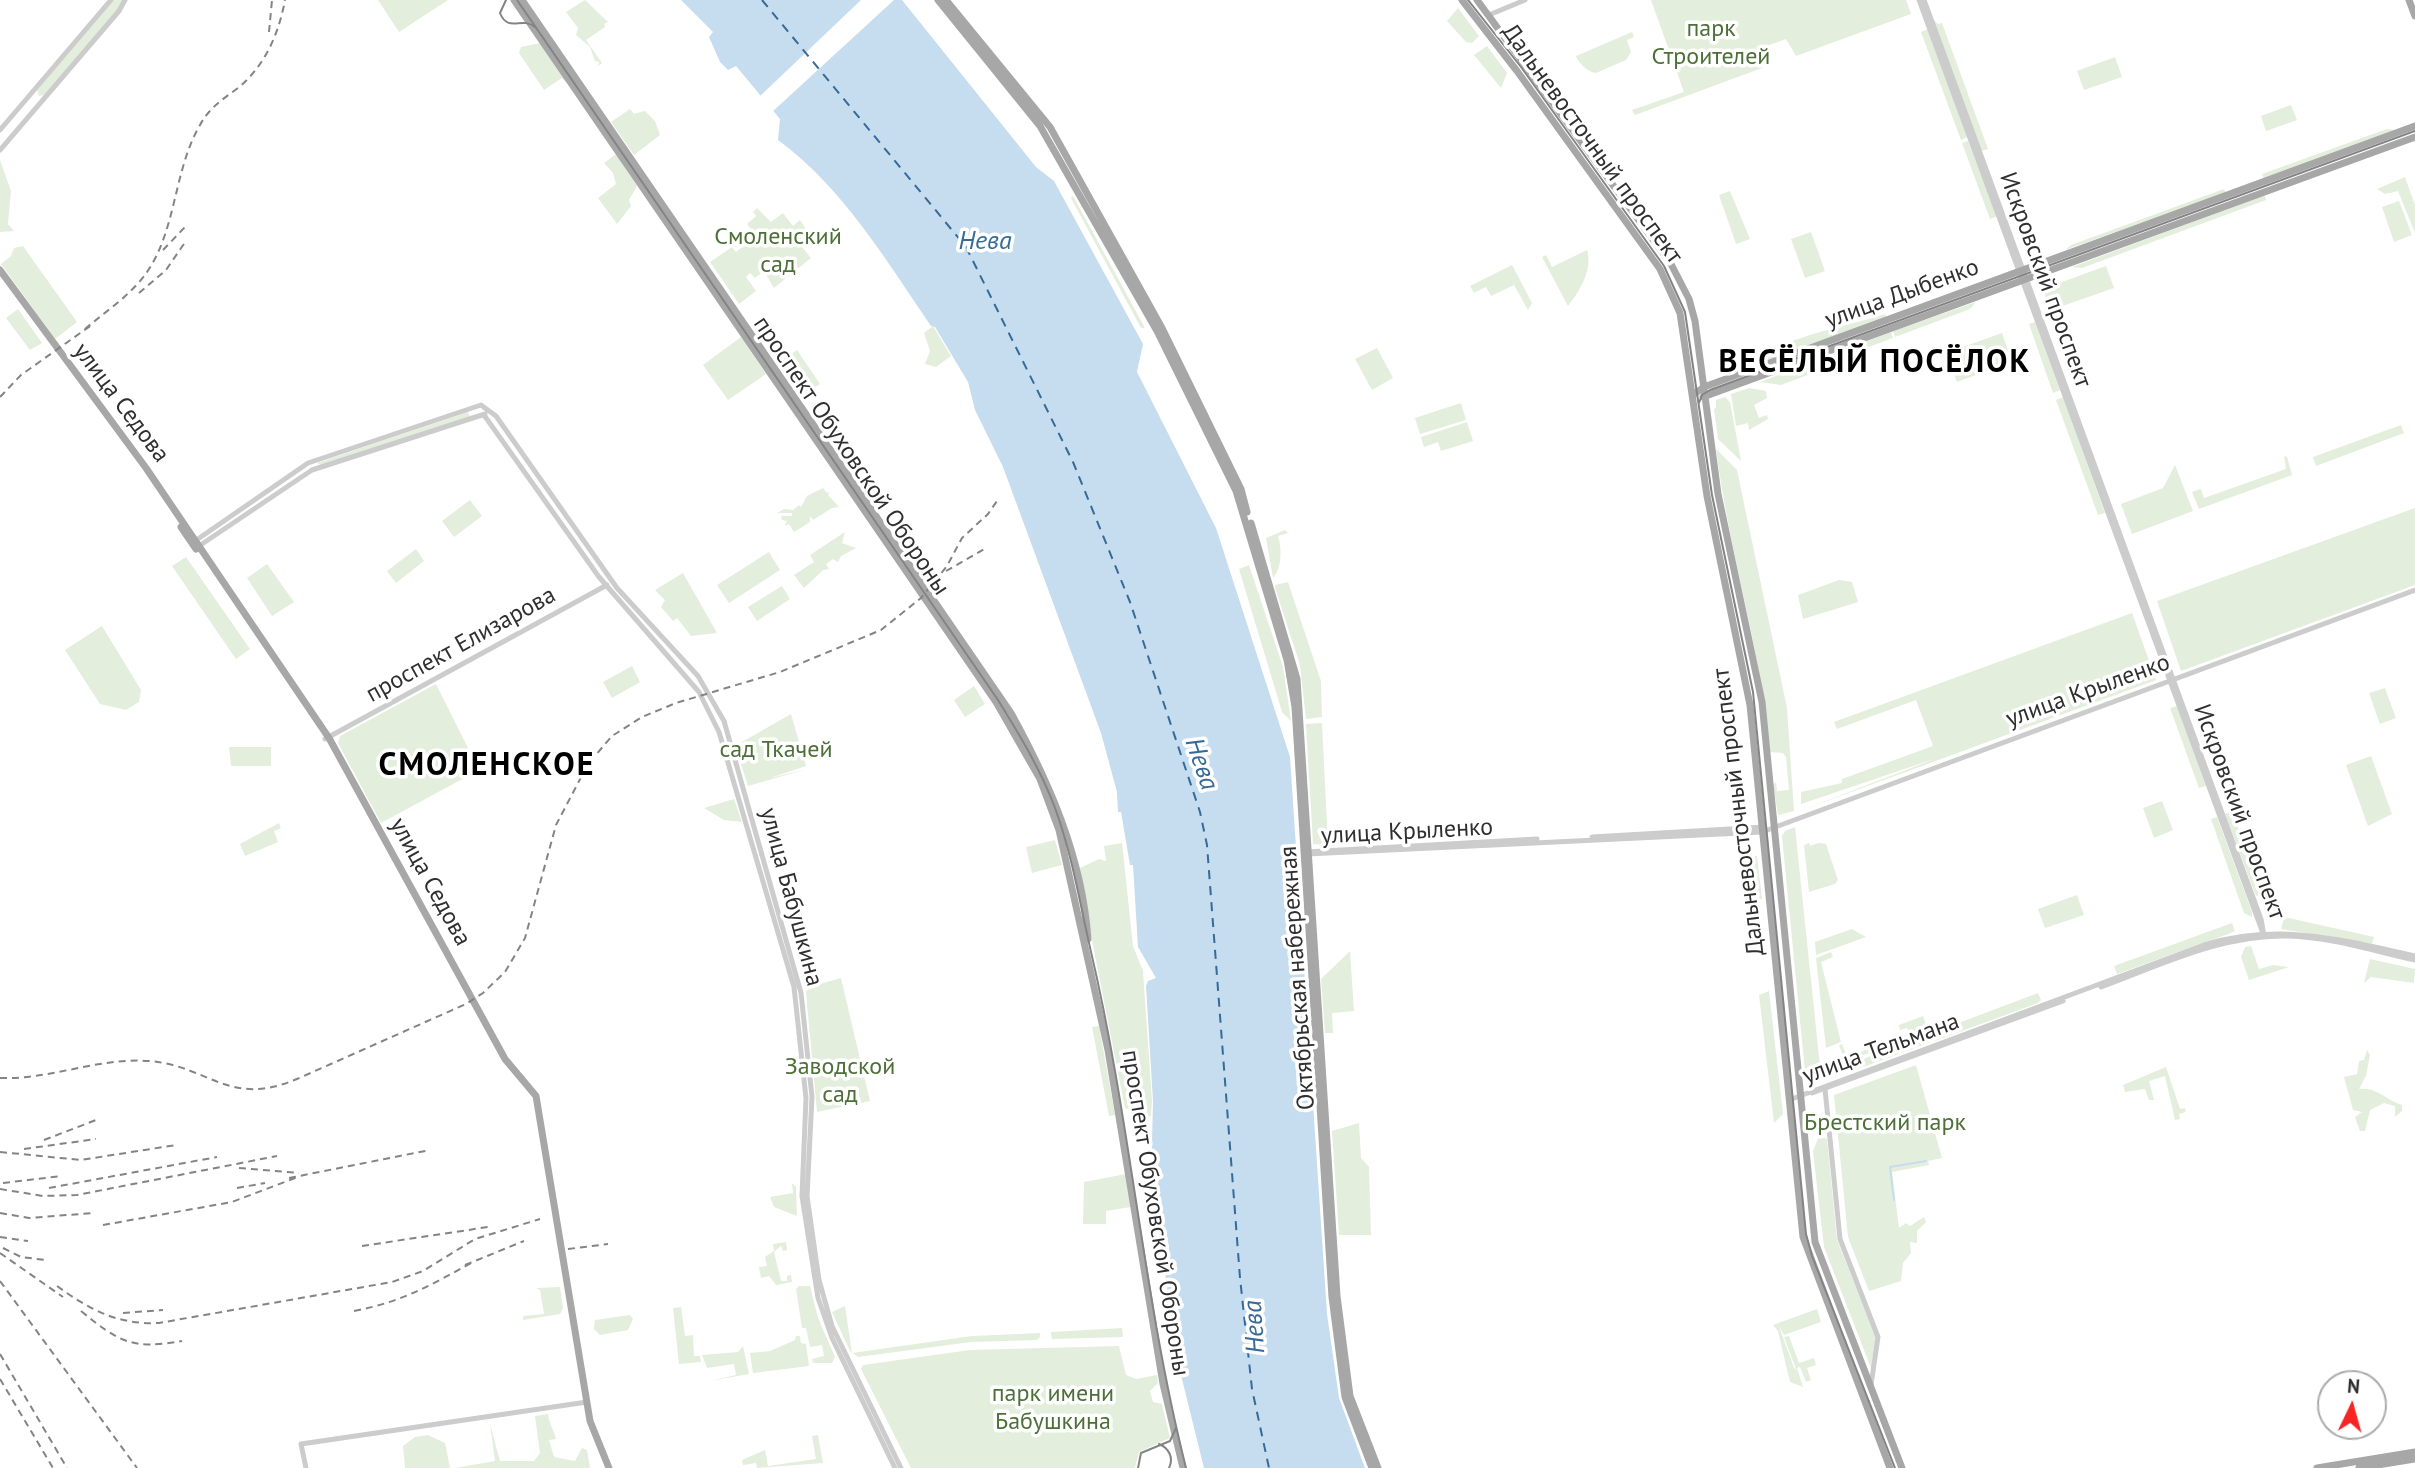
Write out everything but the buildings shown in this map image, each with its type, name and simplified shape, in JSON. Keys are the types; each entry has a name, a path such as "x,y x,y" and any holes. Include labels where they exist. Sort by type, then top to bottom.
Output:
{"main road":[{"name":"проспект Обуховской Обороны","path":"514,0 1008,721 1040,779 1056,817 1091,964 1125,1144 1163,1384 1183,1468"},
{"name":"проспект Обуховской Обороны","path":"522,0 1011,713 1041,768 1061,816 1085,911 1091,964"},
{"path":"938,0 1040,126 1159,330"},
{"path":"946,0 1050,127 1159,330"},
{"name":"Дальневосточный проспект","path":"1462,0 1517,71 1660,269 1680,313 1706,496 1750,705 1805,1250 1890,1468"},
{"name":"Дальневосточный проспект","path":"1477,0 1671,264 1692,310 1724,523 1762,702 1816,1248 1902,1468"},
{"path":"2409,0 2415,16"},
{"name":"улица Дыбенко","path":"1693,395 1704,387 2415,126"},
{"name":"улица Дыбенко","path":"1705,398 2415,137"},
{"name":"улица Седова","path":"0,270 195,544"},
{"name":"улица Седова","path":"0,277 143,470 327,738 505,1059 536,1096 590,1435 607,1468"},
{"name":"Октябрьская набережная","path":"1159,330 1239,490 1292,683 1307,853 1337,1296 1350,1396 1378,1468"},
{"path":"1693,395 1705,398"},
{"name":"Октябрьская набережная","path":"1307,853 1332,1297 1345,1397 1372,1468"},
{"path":"2317,1468 2415,1452"},
{"path":"2359,1468 2415,1460"}],"street":[{"path":"0,130 111,0"},
{"path":"1489,15 1525,0"},
{"name":"Искровский проспект","path":"1922,0 2264,934"},
{"path":"0,150 125,1"},
{"path":"34,90 37,97 44,99"},
{"name":"улица Бабушкина","path":"195,544 308,463 481,404 491,410 613,582 708,690 718,707 801,993 811,1097 807,1196 819,1280 832,1326 901,1468"},
{"path":"195,544 320,467 484,415 491,410"},
{"name":"улица Бабушкина","path":"484,415 607,586 699,692 710,711 726,752 794,987 806,1098 802,1196 818,1298 832,1338 895,1468"},
{"name":"проспект Елизарова","path":"327,738 613,582"},
{"name":"улица Крыленко","path":"1307,853 1762,830 2415,590"},
{"path":"699,692 708,690"},
{"path":"710,711 718,707"},
{"name":"улица Тельмана","path":"1789,1100 2204,945 2264,934 2315,935 2415,958"},
{"name":"улица Тельмана","path":"1801,1095 2206,948 2264,934"},
{"name":"Дальневосточный проспект","path":"1825,1088 1840,1239 1878,1337 1871,1388"},
{"path":"306,1468 301,1444 585,1402"}],"green space":[{"path":"114,0 122,0 119,8 44,95 39,96 37,90"},
{"path":"378,0 448,0 399,32"},
{"path":"585,0 608,22 586,40 602,63 598,66 599,62 595,61 590,47 576,35 578,28 566,12"},
{"name":"парк Строителей","path":"1651,0 1906,0 1911,14 1796,56 1786,39 1756,50 1762,68 1635,115 1632,110 1684,92"},
{"path":"1458,8 1479,36 1472,43 1466,42 1447,21"},
{"path":"1933,19 1938,24 1942,23 1988,149 1981,151"},
{"path":"1928,29 1967,137 1961,140 1921,32"},
{"path":"1632,32 1634,37 1627,40 1631,52 1626,60 1596,73 1586,69 1576,56"},
{"path":"540,43 567,83 562,78 544,90 519,53 521,47"},
{"path":"1487,46 1507,73 1501,88 1474,55"},
{"path":"2115,57 2122,77 2084,90 2077,71"},
{"path":"2291,105 2297,120 2266,131 2261,116"},
{"path":"630,109 634,114 645,111 655,121 660,135 634,155 611,122"},
{"path":"2387,129 2395,130 2264,179 2262,174"},
{"path":"1968,141 1997,216 1990,219 1962,143"},
{"path":"616,154 637,186 629,200 631,206 617,224 598,198 616,184 613,173 604,163"},
{"path":"0,160 11,191 8,224 14,231 0,232"},
{"path":"2405,177 2415,205 2415,233 2398,191 2385,194 2377,189"},
{"path":"2224,189 2226,193 2065,250 2071,245"},
{"path":"1730,191 1750,239 1736,244 1719,195"},
{"path":"2265,195 2266,200 2082,268 2072,267"},
{"path":"1073,196 1144,328 1141,328 1071,198"},
{"path":"2399,201 2412,235 2394,242 2382,207"},
{"name":"Смоленский сад","path":"757,208 771,222 783,213 793,226 800,220 809,234 802,241 802,247 811,258 774,288 764,271 755,278 750,273 746,277 756,291 739,304 710,262 732,247 736,252 756,236 747,224 756,216 753,212"},
{"path":"1811,232 1825,271 1805,278 1791,239"},
{"path":"23,246 77,322 55,339 1,264 11,256 14,248"},
{"path":"1587,250 1587,272 1568,306 1542,257 1546,255 1552,267"},
{"path":"1512,265 1532,303 1528,310 1514,285 1491,296 1486,287 1474,293 1470,286"},
{"path":"2106,266 2114,288 2051,310 2043,289"},
{"path":"1976,302 1970,309 1895,337 1893,331"},
{"path":"18,309 42,343 30,350 6,318"},
{"path":"1885,314 1887,319 1755,366 1763,356 1794,341"},
{"path":"2035,322 2060,390 2053,393 2029,324"},
{"path":"933,326 951,356 936,367 925,364 930,351 924,333"},
{"path":"1891,332 1893,338 1855,352 1842,362 1781,385 1760,382"},
{"path":"2002,333 2012,362 1957,382 1946,353"},
{"path":"741,337 766,374 728,400 703,365"},
{"path":"1377,348 1393,378 1372,390 1355,359"},
{"path":"797,350 820,384 802,395 779,362"},
{"path":"1749,388 1766,391 1767,398 1754,405 1759,418 1767,415 1768,419 1749,430 1748,423 1736,426 1731,394"},
{"path":"1725,397 1730,402 1741,461 1718,439 1714,409 1716,400"},
{"path":"2063,397 2105,513 2098,515 2056,400"},
{"path":"1461,403 1466,420 1420,434 1415,418"},
{"path":"468,412 470,417 321,465 317,463"},
{"path":"1467,422 1473,441 1441,451 1438,442 1424,447 1421,437"},
{"path":"2401,425 2404,433 2316,466 2313,457"},
{"path":"1716,449 1737,470 1787,708 1794,811 1778,815 1773,785 1776,782 1777,791 1789,790 1786,757 1783,753 1770,752 1760,676"},
{"path":"2284,456 2287,457 2292,475 2199,509 2192,492 2201,489 2204,498 2286,469"},
{"path":"2175,465 2193,511 2132,534 2121,504 2163,488"},
{"path":"823,488 827,493 830,492 828,495 839,507 832,508 813,520 810,516 810,522 794,532 789,524 785,526 787,521 782,520 781,516 792,516 792,513 777,513 784,509 793,510 799,505 801,507 807,496"},
{"path":"470,500 482,516 454,537 442,521"},
{"path":"2415,508 2415,585 2181,671 2157,601"},
{"path":"1285,530 1288,533 1278,536 1280,558 1273,578 1266,538"},
{"path":"845,532 842,543 856,548 841,556 838,562 833,559 826,564 829,569 823,570 804,588 794,575 814,562 810,555"},
{"path":"416,549 424,561 396,583 387,571"},
{"path":"769,552 780,570 729,603 717,585"},
{"path":"186,557 250,649 236,659 172,566"},
{"path":"267,564 294,602 272,616 247,578"},
{"path":"1249,565 1283,667 1291,721 1282,712 1239,569"},
{"path":"683,573 717,633 691,636 677,618 673,621 661,607 665,600 655,590"},
{"path":"1839,580 1852,582 1858,602 1803,619 1798,595"},
{"path":"1288,582 1321,681 1322,717 1306,719 1300,665 1275,588 1275,585"},
{"path":"782,586 790,599 757,621 748,607"},
{"path":"2132,613 2156,680 1805,809 1937,758 1801,804 1801,792 1842,783 1842,779 1933,746 1916,700 1837,729 1834,722"},
{"path":"102,626 141,690 139,702 126,710 100,704 65,650"},
{"path":"632,666 640,682 612,698 603,682"},
{"path":"436,684 479,770 381,823 338,743 340,736"},
{"path":"974,686 985,704 965,717 954,700"},
{"path":"2385,688 2396,718 2380,724 2369,693"},
{"path":"2177,706 2206,786 2199,788 2170,708"},
{"name":"сад Ткачей","path":"791,714 806,766 770,778 807,769 748,786 735,746"},
{"path":"1322,723 1328,845 1313,844 1306,724"},
{"path":"229,747 271,747 271,766 231,766"},
{"path":"2371,756 2392,814 2368,826 2346,765"},
{"path":"734,799 742,822 724,820 704,808"},
{"path":"2162,801 2173,830 2154,838 2143,808"},
{"path":"2232,811 2262,894 2256,896 2225,814"},
{"path":"2217,817 2252,917 2244,913 2211,819"},
{"path":"279,823 281,828 274,831 278,842 245,856 240,844"},
{"path":"1795,827 1821,1076 1806,1082 1782,836 1785,831"},
{"path":"1055,840 1062,865 1032,873 1026,847"},
{"path":"1122,843 1133,946 1143,971 1152,1101 1151,1116 1135,1119 1133,1111 1125,1108 1078,869 1099,859 1106,861 1104,846"},
{"path":"1809,843 1810,846 1826,844 1838,880 1835,884 1809,892 1804,845"},
{"path":"1757,856 1762,899 1752,901 1754,934 1746,858"},
{"path":"2077,895 2084,915 2045,928 2038,909"},
{"path":"2284,917 2374,937 2372,944 2281,929"},
{"path":"2232,923 2235,931 2117,974 2114,966"},
{"path":"1852,929 1866,937 1816,955 1815,942"},
{"path":"2251,946 2259,969 2273,965 2289,967 2249,980 2241,957 2245,947"},
{"path":"1350,951 1354,1011 1332,1013 1333,1033 1325,1033 1321,979"},
{"path":"1831,952 1833,957 1821,962 1841,1042 1826,1048 1816,958"},
{"path":"2370,959 2415,969 2414,983 2371,977 2364,983"},
{"name":"Заводской сад","path":"841,978 870,1101 817,1112 806,992 810,987"},
{"path":"1769,991 1783,1114 1774,1123 1759,995"},
{"path":"2038,993 2041,1000 2038,1003 1935,1041 1932,1033"},
{"path":"1923,1016 1928,1031 1845,1062 1839,1045 1842,1044 1847,1057 1909,1034 1907,1028 1900,1030 1899,1025"},
{"path":"1099,1026 1115,1115 1109,1116 1092,1027"},
{"path":"1929,1033 1931,1042 1855,1070 1853,1063"},
{"path":"2367,1050 2370,1055 2366,1076 2359,1089 2381,1094 2402,1105 2402,1111 2395,1117 2395,1106 2384,1103 2370,1110 2365,1131 2360,1131 2355,1117 2362,1112 2353,1110 2344,1077 2357,1074 2359,1061 2364,1060"},
{"name":"Брестский парк","path":"1916,1065 1942,1158 1928,1161 1929,1165 1892,1172 1899,1228 1906,1223 1910,1226 1924,1217 1926,1222 1917,1231 1917,1243 1910,1242 1911,1253 1903,1263 1901,1281 1869,1291 1848,1237 1834,1095"},
{"path":"2166,1067 2180,1109 2185,1108 2186,1112 2179,1114 2180,1119 2175,1120 2165,1076 2149,1081 2154,1100 2149,1100 2145,1089 2125,1092 2123,1085"},
{"path":"1359,1123 1361,1158 1369,1167 1371,1235 1339,1235 1332,1131"},
{"path":"1819,1136 1827,1139 1837,1240 1876,1337 1871,1368 1824,1247 1813,1151"},
{"path":"1126,1174 1131,1207 1106,1211 1106,1224 1083,1224 1084,1182"},
{"path":"792,1183 796,1187 797,1216 774,1207 770,1197 793,1193"},
{"path":"786,1242 787,1250 783,1251 781,1246 774,1252 781,1281 787,1281 787,1276 791,1275 792,1282 776,1285 769,1276 761,1278 759,1267 767,1266 765,1257 774,1251 773,1244"},
{"path":"799,1286 810,1286 818,1318 835,1357 832,1363 813,1363 812,1359 824,1356 822,1345 810,1347 806,1328 802,1328 796,1289"},
{"path":"560,1287 563,1308 560,1314 523,1320 523,1316 544,1314 540,1290 536,1288"},
{"path":"845,1306 852,1352 832,1312"},
{"path":"681,1307 685,1336 693,1335 694,1356 700,1356 701,1362 679,1364 673,1308"},
{"path":"1817,1309 1821,1322 1784,1335 1779,1326 1794,1368 1796,1369 1784,1337 1789,1336 1799,1363 1814,1358 1816,1365 1807,1368 1811,1380 1806,1382 1800,1367 1797,1368 1803,1387 1790,1382 1778,1331 1773,1325"},
{"path":"630,1315 633,1319 628,1330 600,1335 594,1329 595,1320"},
{"path":"1122,1328 1123,1337 1052,1339 1051,1332"},
{"path":"1040,1333 1037,1340 971,1342 858,1357 853,1353 972,1336"},
{"path":"796,1336 800,1336 801,1343 806,1344 809,1366 753,1373 750,1353 770,1351 795,1340"},
{"path":"743,1346 749,1374 710,1381 736,1375 734,1364 707,1368 702,1355 738,1352"},
{"name":"парк имени Бабушкина","path":"1119,1346 1126,1375 1136,1379 1157,1375 1158,1383 1150,1391 1153,1402 1162,1404 1170,1438 1139,1452 1135,1468 911,1468 861,1369 863,1365 970,1350"},
{"path":"548,1414 556,1439 549,1440 554,1457 575,1461 582,1448 587,1450 590,1468 455,1468 495,1461 490,1424 500,1461 534,1461 540,1453 535,1416"},
{"path":"428,1435 445,1443 450,1468 405,1468 403,1446 415,1437"},
{"path":"818,1435 823,1463 757,1468 756,1463 743,1465 742,1460 765,1450 768,1466 816,1459 812,1436"}],"water":[{"name":"Нева","path":"681,0 902,0 1036,167 1054,181 1143,344 1137,372 1216,528 1290,757 1327,1314 1339,1398 1365,1468 1204,1468 1179,1367 1151,1181 1153,1101 1146,986 1148,981 1156,978 1138,947 1133,865 1130,865 1121,812 1118,812 1117,792 1101,733 1003,467 975,410 968,382 935,327 931,326 862,226 823,180 778,140 780,119 736,66 728,70 720,62 709,37 713,32"}],"pier":[{"path":"861,0 894,0 771,113 758,98"}],"waterway":[{"path":"1894,1200 1890,1167 1926,1161"}],"ferry route":[{"path":"762,0 966,247 1073,462 1130,602 1200,812 1207,845 1240,1278 1252,1389 1269,1468"}],"tram line":[{"path":"506,0 500,13 503,19 535,27"},
{"path":"517,0 998,700 1043,780 1061,825 1071,861 1105,1016 1159,1340 1186,1468"},
{"path":"1468,0 1521,67 1664,266 1685,312 1712,495 1753,692 1806,1234 1812,1256 1895,1468"},
{"path":"1699,403 1702,395 1710,390 2415,131"},
{"path":"1138,1468 1141,1453 1170,1441 1176,1428"},
{"path":"1159,1444 1170,1454 1169,1468"}],"railway":[{"path":"269,32 272,0"},
{"path":"85,329 124,297 145,275 163,239 191,143 200,125 212,109 256,70 275,37 285,0"},
{"path":"163,250 185,227"},
{"path":"139,293 166,270 186,241"},
{"path":"0,397 21,375 93,324"},
{"path":"0,1078 37,1076 112,1062 149,1061 170,1064 236,1087 273,1087 297,1079 466,1004 483,993 505,972 525,938 556,825 588,764 612,736 642,717 676,703 780,672 881,630 921,598 947,566 962,538 988,514 997,501"},
{"path":"946,571 986,548"},
{"path":"44,1140 96,1120"},
{"path":"24,1149 96,1139"},
{"path":"0,1152 81,1160 176,1145"},
{"path":"289,1178 430,1150"},
{"path":"0,1189 43,1196 77,1195 277,1156"},
{"path":"49,1188 217,1157"},
{"path":"239,1168 299,1173"},
{"path":"3,1183 62,1176"},
{"path":"103,1225 232,1202 298,1177"},
{"path":"237,1188 265,1183"},
{"path":"0,1213 29,1218 93,1213"},
{"path":"57,1286 105,1314 130,1321 159,1323 392,1282 423,1271 475,1239 540,1219"},
{"path":"362,1246 488,1227"},
{"path":"0,1237 28,1241"},
{"path":"465,1265 524,1241"},
{"path":"568,1249 608,1244"},
{"path":"3,1248 21,1257 46,1260"},
{"path":"0,1253 63,1297"},
{"path":"354,1311 402,1298 473,1262"},
{"path":"0,1281 137,1468"},
{"path":"123,1313 163,1310"},
{"path":"81,1311 106,1330 127,1341 138,1344 182,1341"},
{"path":"0,1354 67,1468"},
{"path":"0,1379 53,1468"}],"district":[{"name":"ВЕСЁЛЫЙ ПОСЁЛОК","path":"1875,363"},
{"name":"СМОЛЕНСКОЕ","path":"487,766"}]}
